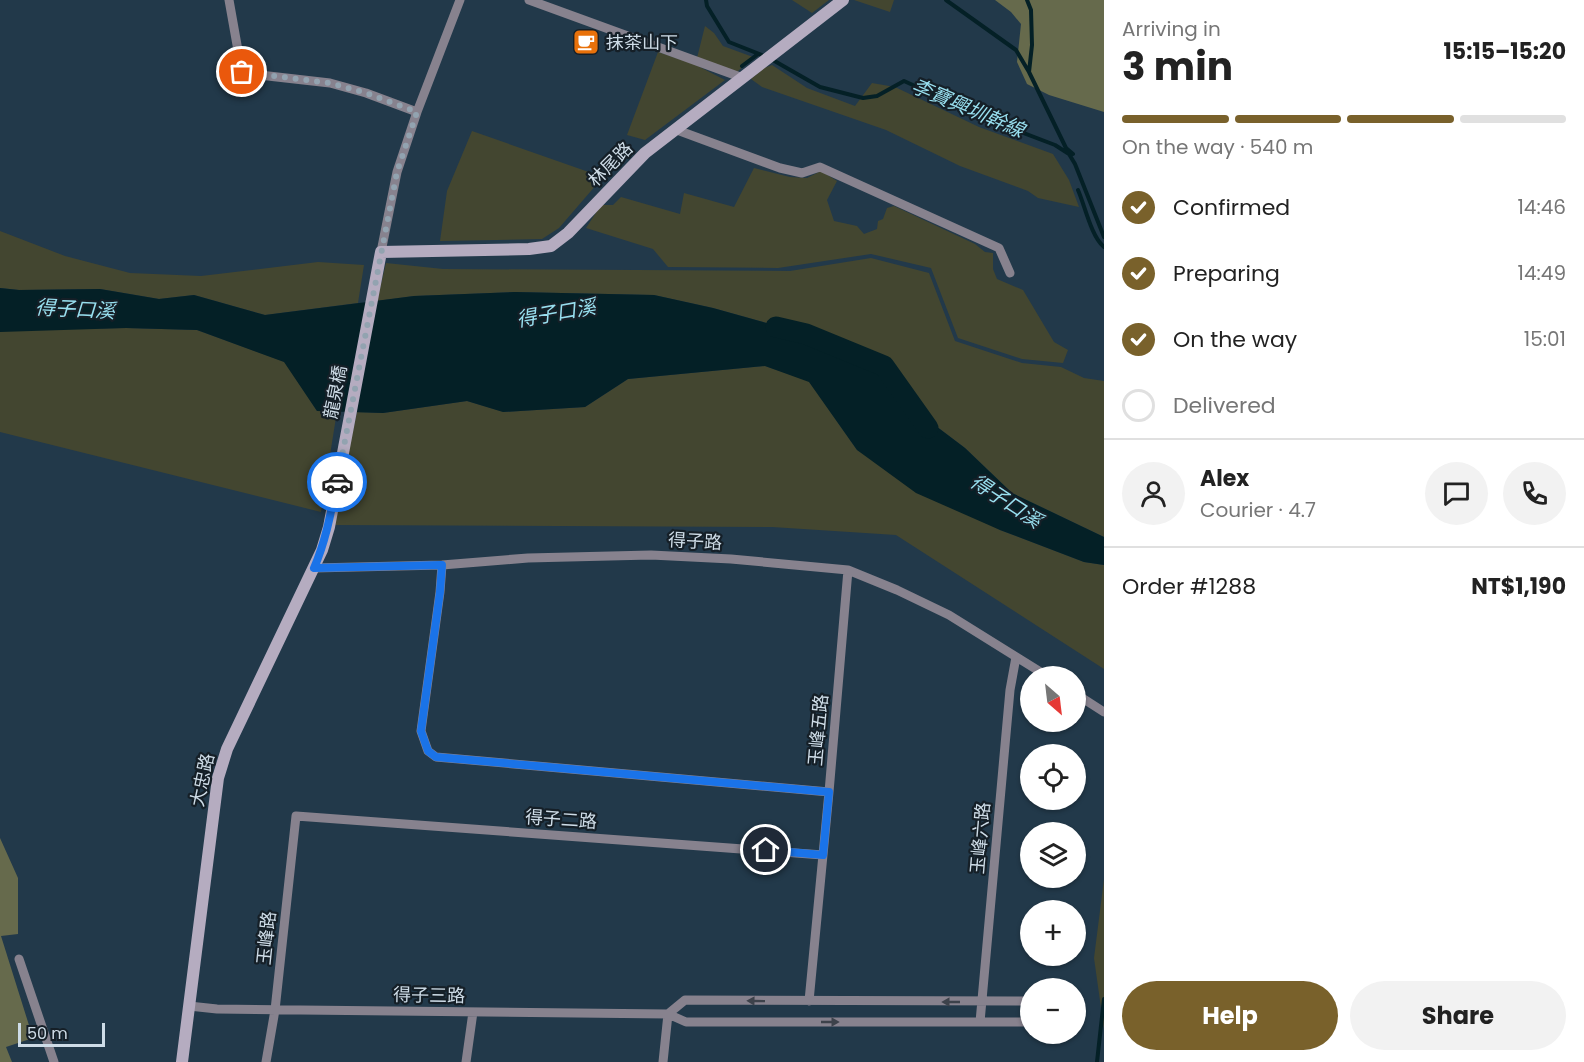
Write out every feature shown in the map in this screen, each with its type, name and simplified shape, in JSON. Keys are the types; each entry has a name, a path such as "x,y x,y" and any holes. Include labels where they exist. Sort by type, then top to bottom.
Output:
{"street":[{"path":"229,0 242,72 330,83 366,93 417,112"},
{"path":"379,258 397,172 417,112 460,0"},
{"path":"529,0 742,78"},
{"name":"林尾路","path":"379,258 551,246 568,234 645,153 843,0"},
{"path":"677,130 780,168 802,173 820,167 999,248 1010,273"},
{"name":"龍泉橋","path":"329,526 379,258"},
{"name":"大忠路","path":"182,1062 218,778 227,749 314,568 329,526"},
{"name":"得子路","path":"314,568 442,565 528,558 651,555 731,559 848,570 949,615 1031,666"},
{"path":"442,565 421,731 428,751 436,757 829,792"},
{"name":"玉峰五路","path":"808,1001 848,570"},
{"name":"玉峰六路","path":"980,1022 1010,690 1016,657"},
{"path":"1086,700 1104,712"},
{"name":"得子二路","path":"296,816 823,855"},
{"name":"玉峰路","path":"266,1062 275,1010 296,816"},
{"path":"19,959 54,1062"},
{"path":"663,1062 668,1014 685,1000 1020,1001"},
{"name":"得子三路","path":"189,1006 275,1010 668,1014"},
{"path":"466,1062 473,1012"},
{"path":"668,1014 686,1022 1020,1022"}],"shaded area":[{"path":"792,0 829,0 812,13"},
{"path":"854,0 894,0 890,12"},
{"path":"995,0 1104,0 1104,112 1049,95 1027,84 1017,62 1021,24 1011,12"},
{"path":"705,26 714,33 723,46 753,57 736,73 697,58"},
{"path":"658,52 694,64 725,80 645,140 627,135"},
{"path":"772,65 807,88 855,106 872,83 895,87 979,127 1053,154 1069,180 1079,207 1038,198 1028,191 960,166 886,130 762,87 751,79 764,68"},
{"path":"472,131 603,177 559,228 542,239 440,241 447,191"},
{"path":"754,168 790,177 807,178 821,171 837,181 827,200 834,221 857,226 864,234 877,229 878,221 883,219 887,208 894,206 975,244 985,252 993,253 993,269 997,279 1023,290 1054,342 1068,350 1063,363 1022,359 958,338 931,268 871,254 778,268 668,267 653,249 586,228 601,205 613,205 621,197 680,214 684,193 734,207"},
{"path":"0,231 65,256 130,273 201,276 318,262 364,265 358,303 265,315 194,295 159,299 100,289 19,290 0,288"},
{"path":"871,258 929,273 955,341 1022,363 1061,367 1084,378 1104,381 1104,537 1012,493 965,448 924,417 869,365 810,335 713,308 654,295 515,292 414,296 377,301 386,263 443,269 790,271"},
{"path":"126,328 197,330 285,362 317,411 337,411 321,512 0,432 0,330"},
{"path":"765,366 809,381 857,450 1000,530 1084,562 1104,565 1104,669 896,535 772,527 333,525 357,412 383,413 467,401 504,412 585,407 628,379"},
{"path":"0,838 18,878 18,934 1,936 33,1038 6,1047 12,1062 0,1062"},
{"path":"1104,879 1104,1029 1094,958"}],"water":[{"path":"0,288 19,290 100,289 159,299 194,295 265,315 414,296 515,292 654,295 713,308 810,335 869,365 924,417 965,448 1012,493 1104,537 1104,565 1084,562 1000,530 916,493 857,450 809,382 765,366 628,379 585,407 503,412 467,401 383,413 317,411 284,362 197,330 126,328 0,332"}],"waterway":[{"name":"李寶興圳幹線","path":"706,0 707,6 729,42 764,56"},
{"path":"946,0 1016,50 1029,72"},
{"path":"1027,0 1031,10 1032,45 1029,72 1066,148 1073,154"},
{"path":"742,66 758,54"},
{"name":"李寶興圳幹線","path":"771,59 820,87 863,98 877,96 904,81 992,121 1055,145 1069,154 1075,164 1104,237"},
{"path":"1078,190 1092,228 1104,247"},
{"name":"得子口溪","path":"776,327 806,334 884,366 928,428"},
{"path":"1097,1062 1104,999"}],"way so far":[{"path":"242,72 330,83 366,93 417,112 397,172 377,264 337,482"}],"place":[{"name":"抹茶山下","path":"586,42"}],"route":[{"path":"337,482 329,526 314,568 442,565 421,731 428,751 436,757 829,792 823,855 766,850"}]}
